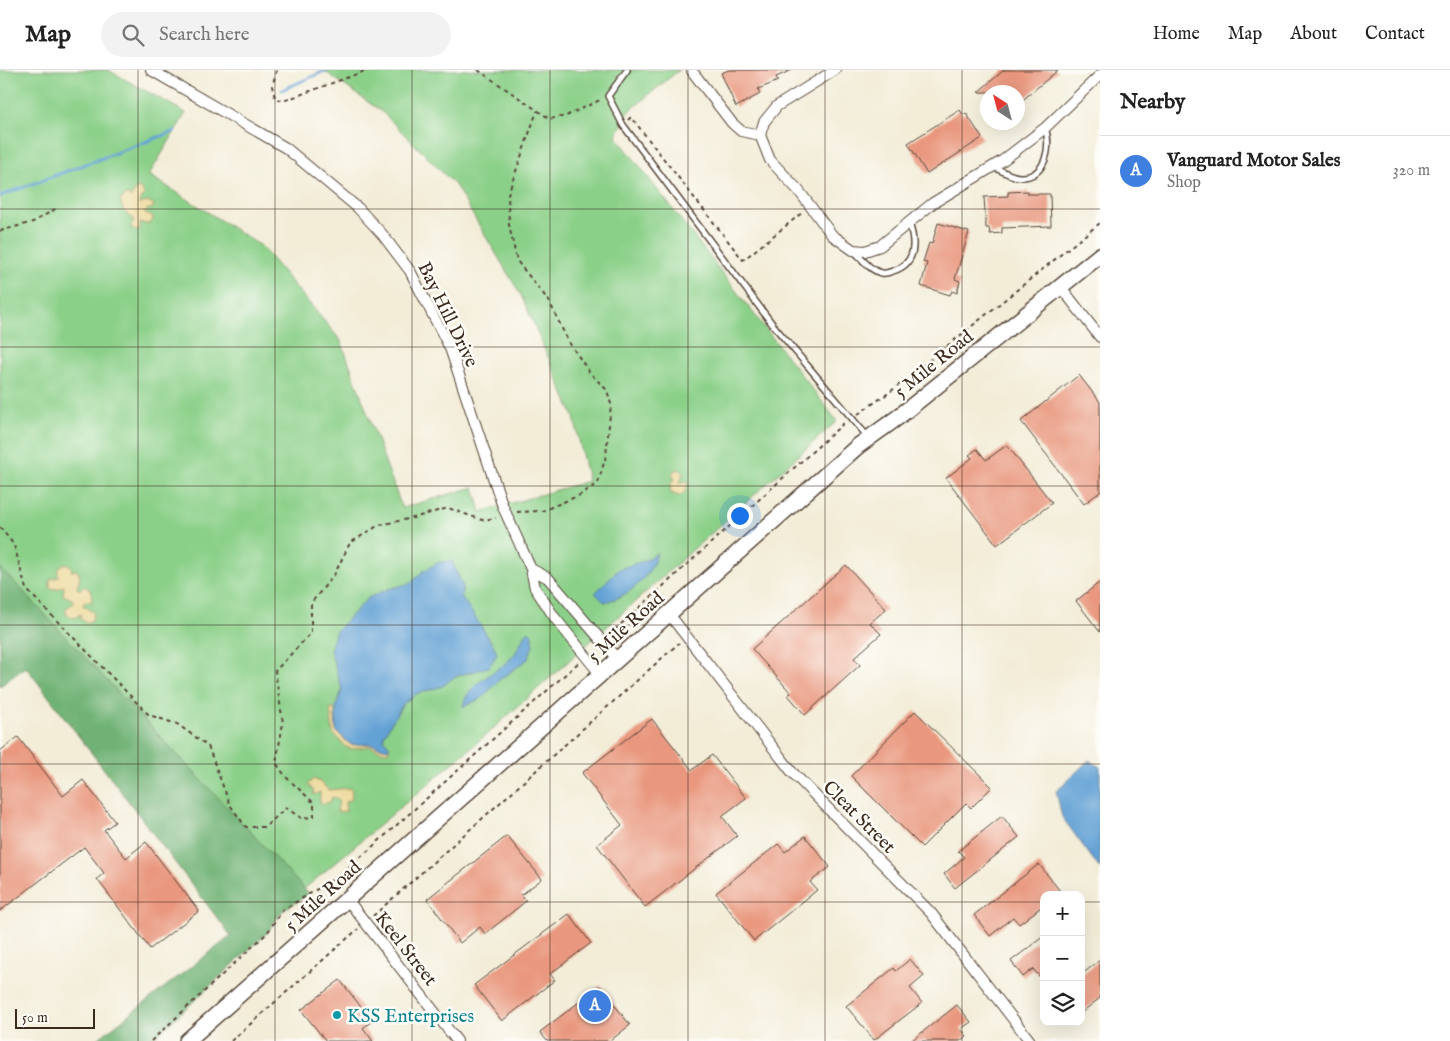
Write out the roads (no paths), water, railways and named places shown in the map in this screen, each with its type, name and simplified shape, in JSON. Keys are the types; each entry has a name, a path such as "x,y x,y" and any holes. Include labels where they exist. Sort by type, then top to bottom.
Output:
{"street":[{"name":"Bay Hill Drive","path":"151,70 286,148 340,192 382,234 410,271 450,348 507,515 531,569 535,588 555,618 601,675"},
{"path":"835,70 777,106 764,122 760,136 770,160 810,206 832,235 853,250 865,251 880,246 933,203 994,167 1045,128 1100,75"},
{"path":"692,71 732,123 741,131 760,136"},
{"name":"5 Mile Road","path":"187,1041 868,439 1100,255"},
{"path":"1060,286 1100,337"},
{"path":"531,569 548,578 618,660"},
{"name":"Cleat Street","path":"669,614 792,772 931,913 1030,1041"},
{"name":"Keel Street","path":"347,899 457,1041"}],"lane":[{"path":"627,70 608,96 623,125 773,325 868,439"},
{"path":"994,167 1019,177 1028,176 1041,167 1048,155 1049,139 1045,128"},
{"path":"853,250 873,270 884,274 898,270 911,260 913,252 914,238 909,223"}],"water":[{"path":"657,553 650,570 630,591 613,600 604,602 595,593 619,569 646,560"},
{"path":"452,561 463,587 461,596 494,646 497,654 489,667 454,677 443,686 416,694 403,704 384,735 384,739 390,747 387,749 369,744 351,745 336,731 336,706 342,690 330,650 336,631 368,598 388,589 411,583 422,572 439,562"},
{"path":"529,631 533,636 533,645 528,659 498,681 482,698 463,707 470,691 512,657"},
{"path":"1089,760 1100,767 1100,869 1062,817 1056,791"}],"waterway":[{"path":"282,90 327,70"},
{"path":"0,196 175,131"}],"place":[{"name":"Vanguard Motor Sales","path":"595,1006"},
{"name":"KSS Enterprises","path":"337,1015"}]}
